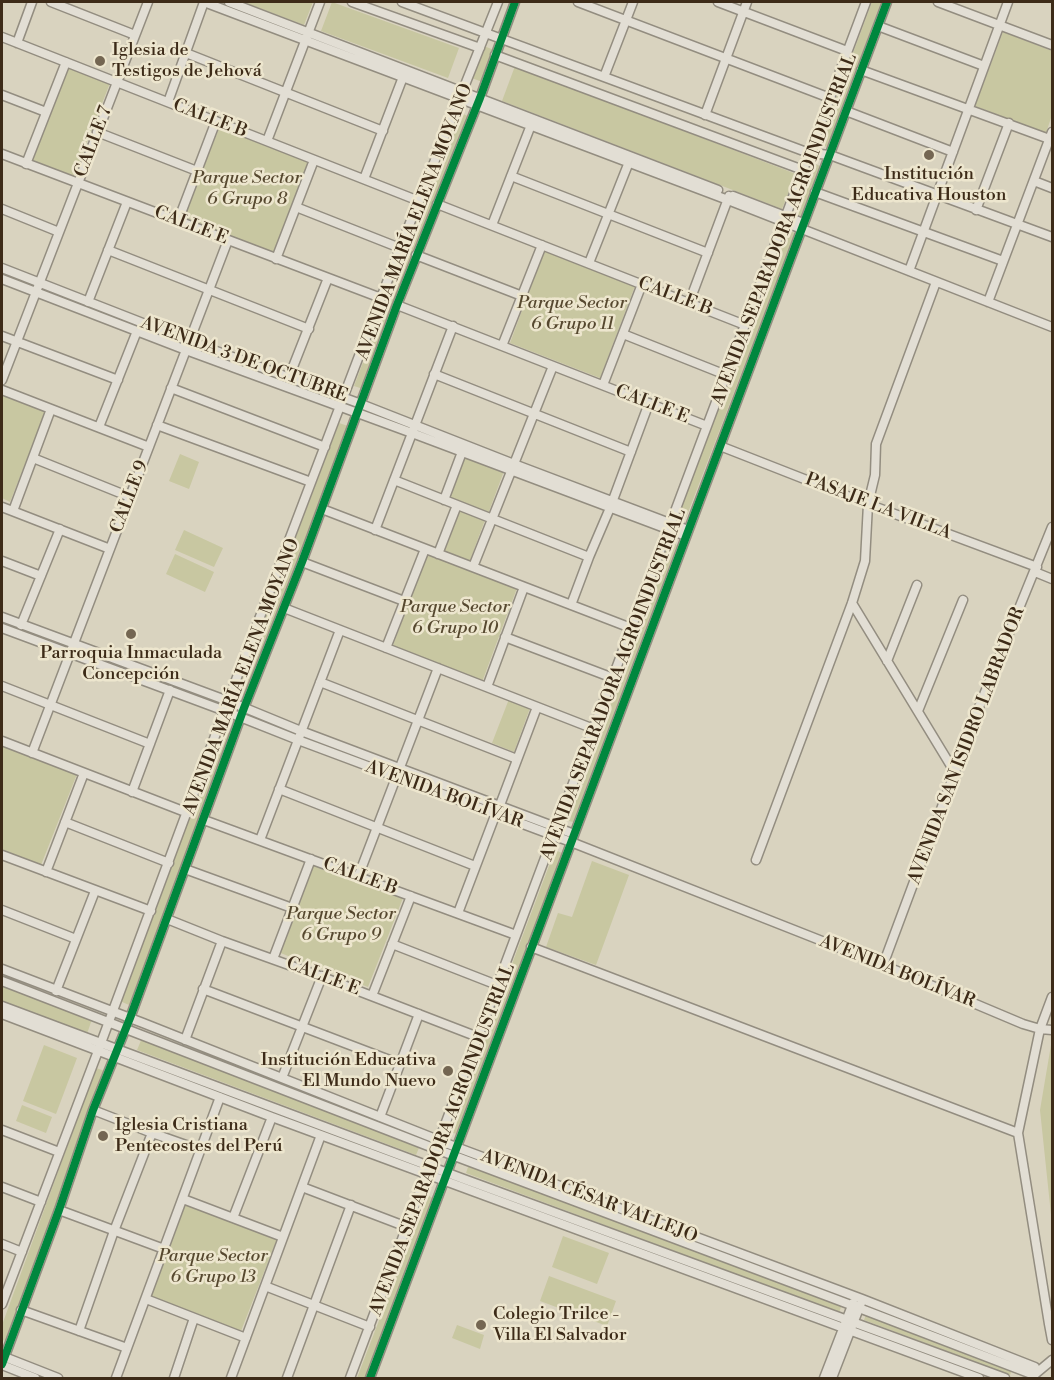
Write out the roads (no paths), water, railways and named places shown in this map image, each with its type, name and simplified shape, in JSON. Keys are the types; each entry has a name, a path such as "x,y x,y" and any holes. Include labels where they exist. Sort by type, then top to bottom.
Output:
{"street":[{"path":"16,43 32,2"},
{"path":"51,2 135,35"},
{"name":"CALLE 7","path":"2,380 148,2"},
{"path":"168,102 204,2 306,36 461,95 531,125 729,197"},
{"path":"229,2 403,77 461,95"},
{"path":"267,141 320,2"},
{"path":"352,2 480,48"},
{"path":"402,2 809,153 830,155 1053,237"},
{"name":"AVENIDA MARÍA ELENA MOYANO","path":"2,1300 100,1047 400,248 498,2"},
{"name":"AVENIDA MARÍA ELENA MOYANO","path":"2,1361 59,1210 93,1110 186,869 244,708 302,562 416,255 478,102 515,2"},
{"path":"578,2 830,98"},
{"path":"604,77 633,2"},
{"path":"718,2 847,51"},
{"path":"705,115 747,2"},
{"name":"AVENIDA SEPARADORA AGROINDUSTRIAL","path":"350,1378 866,2"},
{"name":"AVENIDA SEPARADORA AGROINDUSTRIAL","path":"369,1378 887,2"},
{"path":"938,2 1053,45"},
{"path":"909,272 1008,2"},
{"path":"878,26 984,66"},
{"name":"CALLE B","path":"2,37 418,201"},
{"path":"186,53 383,131"},
{"path":"495,55 803,170"},
{"path":"26,164 66,62"},
{"path":"861,70 1052,137 988,302"},
{"path":"364,179 403,77"},
{"path":"2,95 46,112"},
{"path":"478,102 729,197 909,272 1053,327"},
{"path":"846,111 953,152"},
{"path":"178,221 216,121"},
{"path":"976,210 1009,123"},
{"path":"492,225 531,125"},
{"path":"97,132 197,171"},
{"name":"CALLE E","path":"2,154 381,298"},
{"path":"276,259 315,160"},
{"path":"589,263 629,162"},
{"path":"511,176 708,253"},
{"path":"1034,181 1053,188"},
{"path":"815,192 1003,261"},
{"path":"690,303 729,197"},
{"path":"88,302 127,202"},
{"name":"CALLE B","path":"437,204 745,325"},
{"path":"296,207 400,248"},
{"path":"2,209 59,232"},
{"path":"189,341 228,240"},
{"path":"502,346 542,245"},
{"path":"108,250 309,328"},
{"path":"416,255 522,296"},
{"name":"AVENIDA 3 DE OCTUBRE","path":"2,268 189,341 290,377 342,402"},
{"path":"290,377 328,278"},
{"name":"AVENIDA 3 DE OCTUBRE","path":"2,279 186,350 359,408 687,533"},
{"path":"756,860 852,603 864,561 868,504 875,475 876,444 936,282"},
{"path":"603,386 642,284"},
{"name":"CALLE E","path":"397,305 707,426"},
{"path":"375,530 453,326"},
{"path":"99,428 137,331"},
{"path":"622,334 726,375"},
{"path":"2,336 118,380"},
{"name":"CALLE 9","path":"32,753 189,341"},
{"path":"473,567 553,366"},
{"path":"434,375 631,452"},
{"path":"171,388 325,447"},
{"path":"2,390 149,447"},
{"path":"571,605 588,557 612,505 649,403"},
{"path":"13,511 51,409"},
{"path":"157,424 311,482"},
{"name":"AVENIDA 3 DE OCTUBRE","path":"414,429 462,452 513,467"},
{"name":"PASAJE LA VILLA","path":"720,446 1036,569 1053,579"},
{"path":"444,500 462,452"},
{"path":"33,458 130,497"},
{"path":"394,480 588,557"},
{"path":"438,554 457,505"},
{"path":"2,507 110,549"},
{"path":"322,509 631,628"},
{"name":"AVENIDA SAN ISIDRO LABRADOR","path":"883,965 954,771 1053,527"},
{"path":"21,625 60,529"},
{"path":"386,648 424,549"},
{"path":"2,561 41,576"},
{"path":"302,562 404,601"},
{"path":"887,661 917,585"},
{"path":"487,687 524,587"},
{"path":"918,711 963,600"},
{"path":"852,603 954,771"},
{"path":"284,608 594,729"},
{"name":"AVENIDA BOLÍVAR","path":"2,617 228,701 398,773"},
{"name":"AVENIDA BOLÍVAR","path":"2,628 170,690 298,741 398,773 498,809 1040,1029 1053,1030"},
{"path":"260,840 340,630"},
{"path":"505,637 613,678"},
{"path":"358,877 438,668"},
{"path":"320,682 517,759"},
{"path":"2,686 150,744"},
{"path":"132,792 170,690"},
{"path":"458,913 537,707"},
{"path":"2,741 188,813"},
{"path":"46,872 84,773"},
{"path":"279,789 476,866"},
{"name":"CALLE B","path":"204,820 516,935"},
{"path":"65,822 169,862"},
{"path":"2,855 151,911"},
{"path":"273,958 311,859"},
{"path":"186,869 292,908"},
{"path":"56,991 95,891"},
{"path":"372,996 411,896"},
{"path":"2,910 76,939"},
{"name":"CALLE E","path":"167,919 478,1037"},
{"path":"185,1040 222,941"},
{"path":"392,944 497,985"},
{"path":"531,947 1018,1133"},
{"name":"AVENIDA CÉSAR VALLEJO","path":"2,969 381,1117 438,1145"},
{"path":"282,1078 322,976"},
{"name":"AVENIDA CÉSAR VALLEJO","path":"2,981 857,1302 1034,1373"},
{"path":"203,989 400,1064"},
{"path":"1053,997 1040,1029 1018,1133 1053,1340"},
{"name":"AVENIDA CÉSAR VALLEJO","path":"2,1006 100,1047"},
{"name":"AVENIDA CÉSAR VALLEJO","path":"2,1014 100,1047 848,1325 1005,1378"},
{"path":"381,1117 419,1014"},
{"name":"AVENIDA CÉSAR VALLEJO","path":"116,1053 272,1117 429,1170"},
{"path":"116,1378 220,1097"},
{"path":"93,1110 200,1150"},
{"path":"233,1218 272,1117"},
{"path":"2,1130 59,1152"},
{"path":"79,1331 152,1133"},
{"path":"231,1378 321,1135"},
{"path":"2,1187 41,1202"},
{"path":"302,1187 407,1227"},
{"path":"183,1199 283,1237"},
{"path":"287,1378 351,1205"},
{"path":"59,1210 164,1249"},
{"path":"2,1244 22,1252"},
{"path":"265,1286 370,1327"},
{"path":"146,1299 246,1338"},
{"path":"829,1376 857,1302"},
{"path":"21,1310 127,1348"},
{"path":"174,1378 194,1318"},
{"name":"AVENIDA CÉSAR VALLEJO","path":"848,1325 979,1378"},
{"path":"1034,1373 1053,1360"},
{"path":"2,1361 34,1378"},
{"path":"2,1361 58,1378"}],"place":[{"name":"Iglesia de Testigos de Jehová","path":"100,61"},
{"name":"Institución Educativa Houston","path":"929,155"},
{"name":"Parroquia Inmaculada Concepción","path":"131,634"},
{"name":"Institución Educativa El Mundo Nuevo","path":"448,1071"},
{"name":"Iglesia Cristiana Pentecostes del Perú","path":"103,1136"},
{"name":"Colegio Trilce - Villa El Salvador","path":"481,1325"}],"park label":[{"name":"Parque Sector 6 Grupo 8","path":"247,189"},
{"name":"Parque Sector 6 Grupo 11","path":"572,314"},
{"name":"Parque Sector 6 Grupo 10","path":"455,618"},
{"name":"Parque Sector 6 Grupo 9","path":"341,925"},
{"name":"Parque Sector 6 Grupo 13","path":"213,1267"}]}
